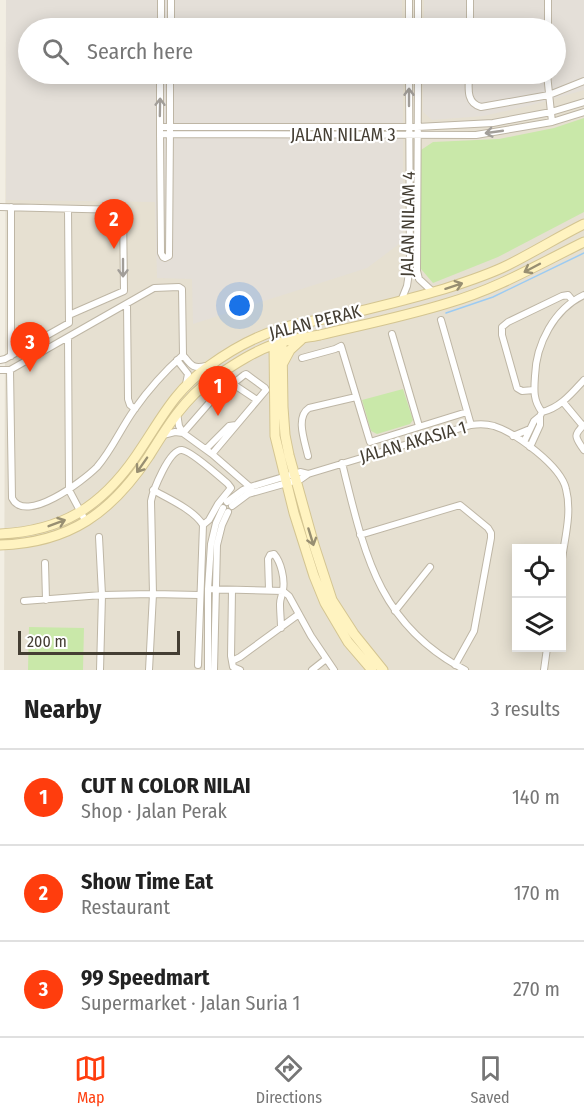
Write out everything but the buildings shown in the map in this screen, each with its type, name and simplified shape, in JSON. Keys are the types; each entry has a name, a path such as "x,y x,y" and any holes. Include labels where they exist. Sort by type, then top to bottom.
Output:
{"main road":[{"name":"JALAN PERAK","path":"4,534 27,532 50,526 80,512 97,500 119,478 168,405 186,384 242,345 259,336 283,328 400,301 475,279 507,265 584,224"},
{"name":"JALAN PERAK","path":"0,545 30,542 54,536 86,522 105,508 128,485 177,412 200,388 243,358 278,342 302,339 448,303 512,279 584,242"},
{"path":"337,316 322,323 291,330 282,335 278,342 285,435 294,513 325,603 348,642 372,670"},
{"path":"242,345 271,337 278,342"},
{"path":"279,364 302,339"},
{"path":"256,352 266,355 279,364"},
{"path":"290,478 332,600 354,634 383,670"},
{"path":"0,526 4,534"}],"street":[{"path":"161,0 161,18"},
{"path":"171,0 171,18"},
{"path":"409,18 410,0"},
{"path":"418,0 418,18"},
{"path":"470,0 470,18"},
{"path":"548,0 548,18"},
{"path":"470,84 470,97 472,103 477,106 549,95 584,81"},
{"path":"160,84 161,253 165,258 169,256 170,84"},
{"name":"JALAN NILAM 4","path":"400,301 407,286 410,266 409,84"},
{"name":"JALAN NILAM 4","path":"418,84 417,271 419,279 433,292"},
{"path":"548,84 552,122"},
{"name":"JALAN NILAM 3","path":"170,131 417,127 493,123 551,112 584,102"},
{"name":"JALAN NILAM 3","path":"170,131 476,135 552,122 584,112"},
{"path":"160,131 170,131"},
{"path":"0,207 123,210 124,291 69,315"},
{"path":"11,207 11,356"},
{"path":"0,360 69,323 68,209"},
{"path":"0,370 10,370 154,288 181,288 183,355 195,368 209,366"},
{"path":"534,390 522,391 517,388 502,335 502,327 562,296 568,295 573,301"},
{"path":"531,447 541,423 541,414 534,390 536,360 541,343 560,313 584,295"},
{"path":"127,303 128,399 135,410"},
{"path":"441,320 471,424"},
{"path":"392,333 419,426"},
{"path":"68,338 69,490 86,522"},
{"path":"302,358 341,346 370,442 467,411"},
{"path":"10,370 12,498 22,507 39,505 69,490 87,477 105,457 155,383 183,355"},
{"path":"177,360 188,374 186,384"},
{"path":"183,433 210,402 246,374 266,390 212,454"},
{"path":"524,442 534,421 541,414 563,402 584,380"},
{"path":"233,384 257,400"},
{"path":"308,456 302,420 305,411 309,408 356,397"},
{"path":"563,402 583,426 577,431 576,438 584,450"},
{"path":"177,412 179,426 183,433 212,454 251,490"},
{"name":"JALAN AKASIA 1","path":"212,590 212,534 216,523 243,490 251,490 290,478 301,479 308,474 342,463 471,424 494,426 524,442 561,476 567,492 568,521 564,544"},
{"path":"206,449 229,426 236,425"},
{"path":"513,436 530,429"},
{"path":"161,436 176,432 183,433"},
{"path":"536,436 541,456"},
{"path":"149,670 153,594 151,508 153,490 165,465 176,451 185,451 231,488 209,520 202,525"},
{"path":"342,463 360,535 378,583 395,610 418,636 433,650 465,670"},
{"path":"153,490 196,516 202,525 198,665"},
{"path":"360,535 460,505 489,528 491,538 474,631 455,665"},
{"path":"99,537 102,595 100,670"},
{"path":"269,590 268,560 270,555 274,554 277,557 284,582 280,605 281,628"},
{"path":"45,563 46,600"},
{"path":"395,610 430,567"},
{"path":"212,590 283,591 289,596 310,636 334,670"},
{"path":"208,670 212,590"},
{"path":"212,590 214,670"},
{"path":"232,590 232,661 233,667 240,670"},
{"path":"24,601 102,595 200,595"},
{"path":"232,661 299,614"},
{"path":"544,670 546,652"},
{"path":"312,670 326,659"}],"shaded area":[{"path":"6,0 584,0 584,670 4,670"},
{"path":"6,0 402,0 402,18 18,18 18,84 403,84 403,241 367,268 193,324 192,279 157,278 155,202 6,200"},
{"path":"424,0 584,0 584,90 483,116 432,120 423,112 423,84 566,84 566,18 424,18"}],"green space":[{"path":"584,118 584,212 498,257 433,283 421,269 421,150 433,142 499,139 554,128"},
{"path":"403,389 413,420 410,424 377,434 371,431 362,400"},
{"path":"29,627 84,628 83,670 28,670"}],"waterway":[{"path":"446,313 493,297 584,253"}],"place":[{"name":"Show Time Eat","path":"114,249"},
{"name":"99 Speedmart","path":"30,372"},
{"name":"CUT N COLOR NILAI","path":"218,416"}]}
